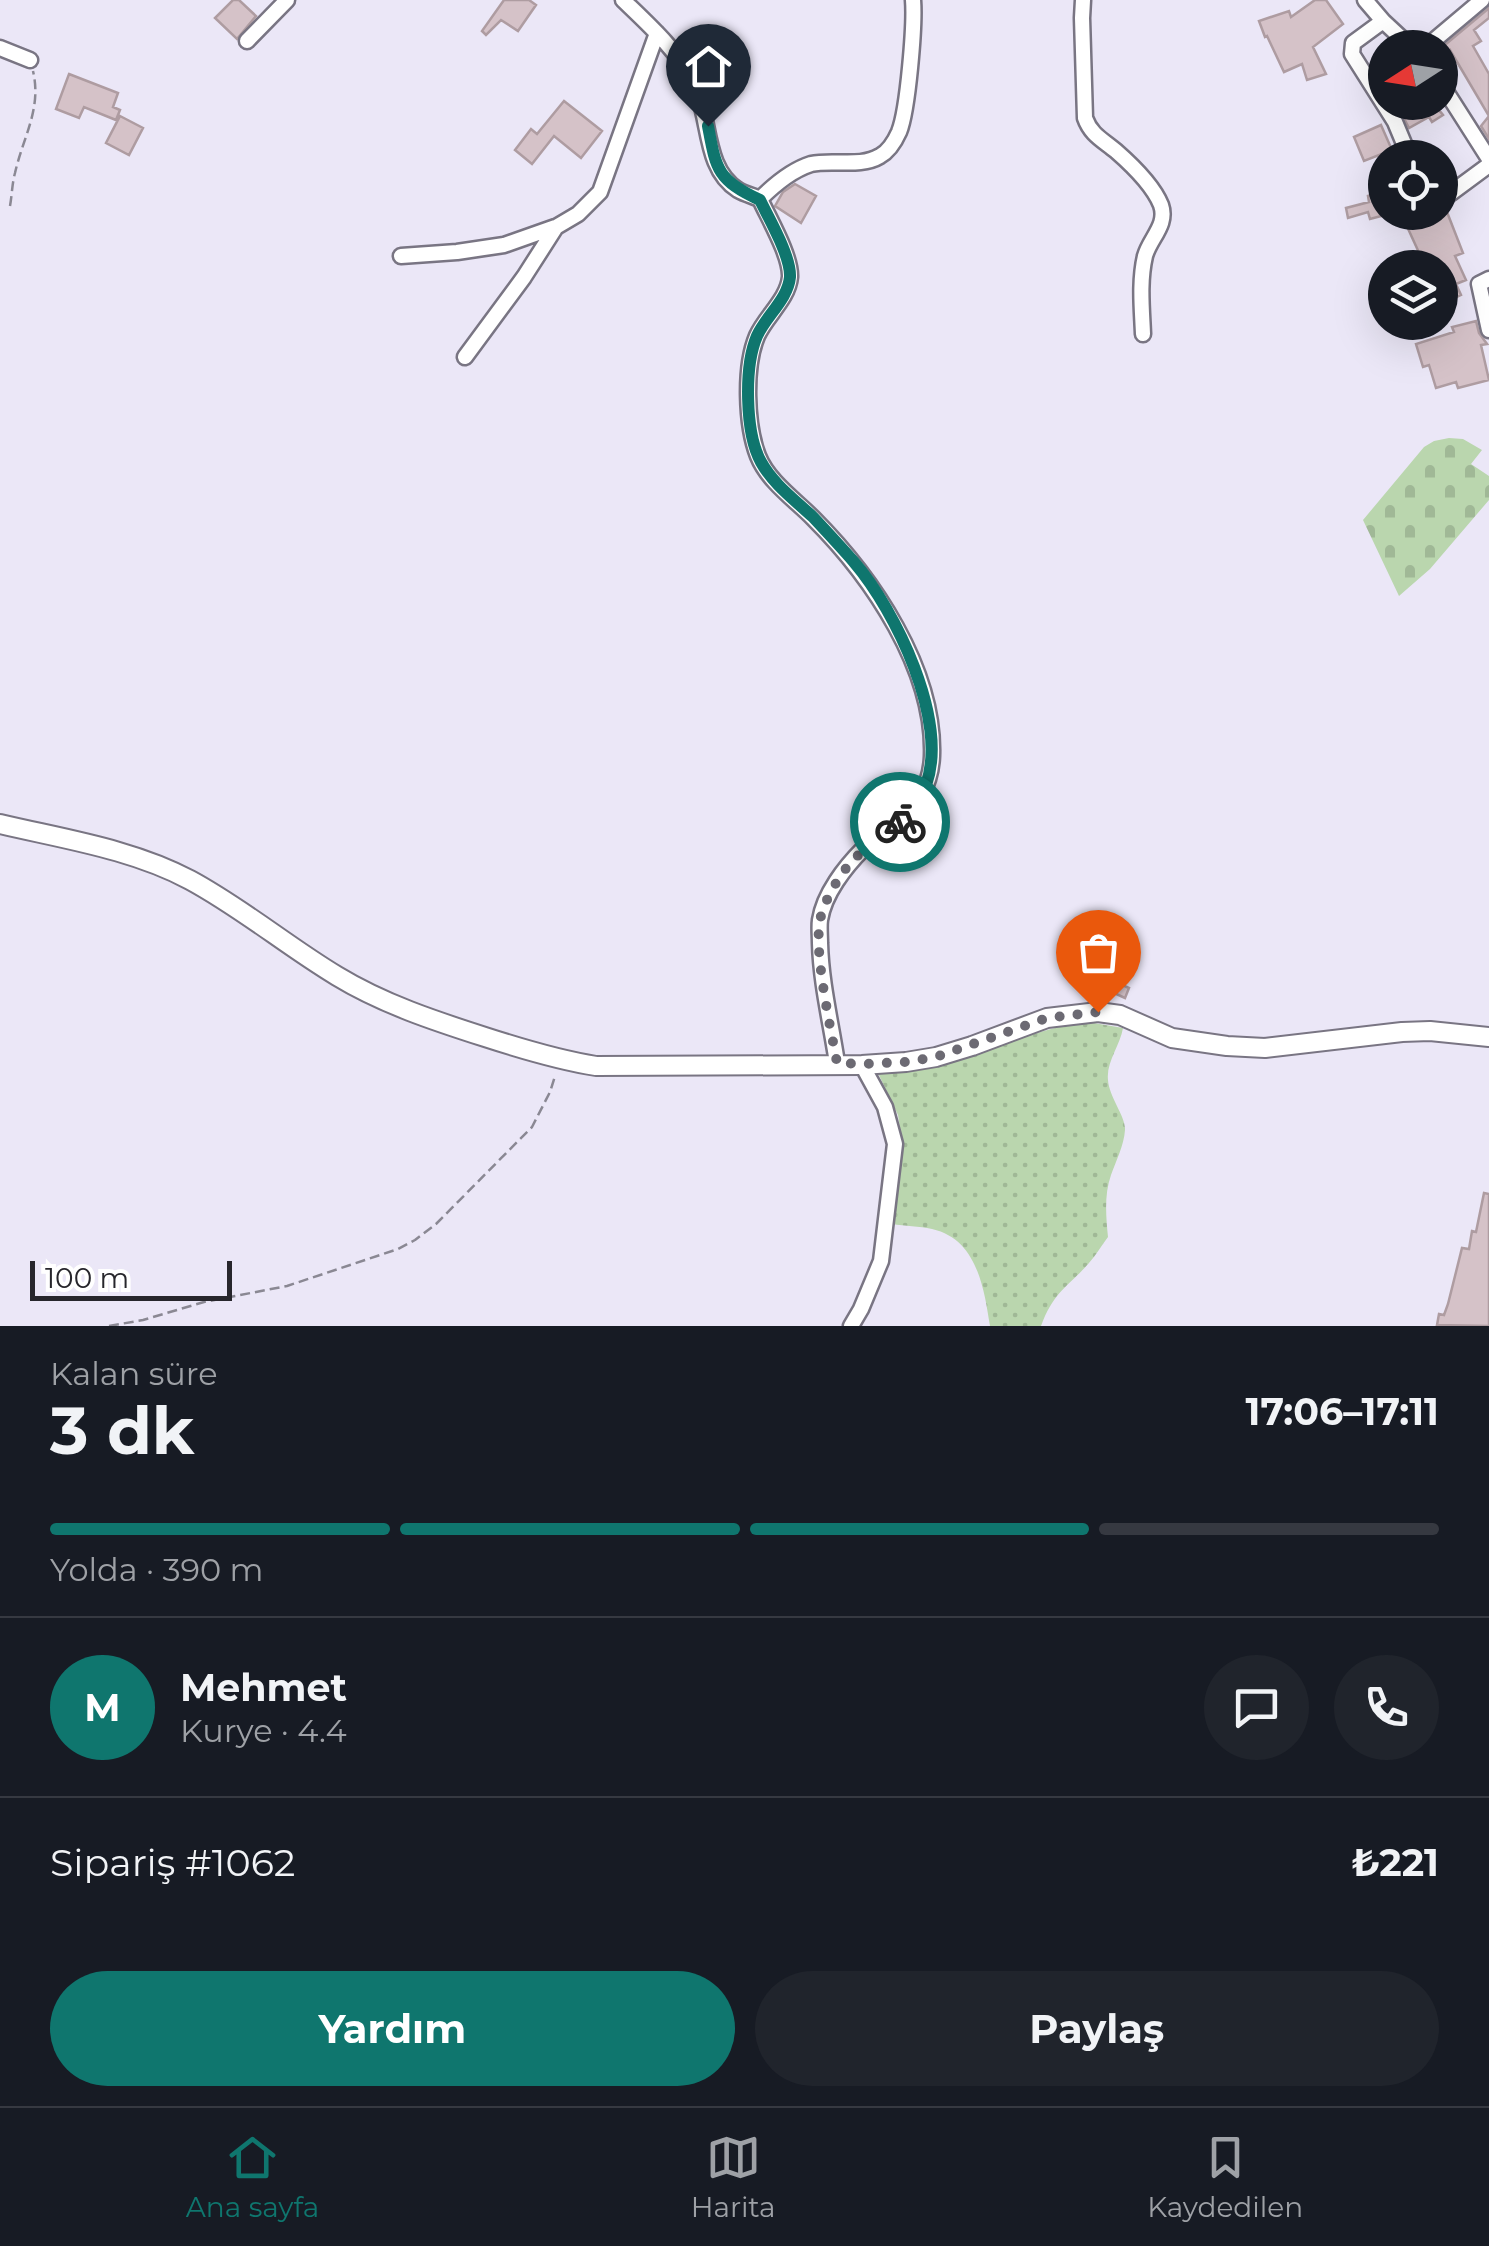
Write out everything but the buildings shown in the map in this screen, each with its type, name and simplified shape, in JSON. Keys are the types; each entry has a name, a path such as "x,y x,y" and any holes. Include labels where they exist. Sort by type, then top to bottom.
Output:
{"street":[{"path":"247,40 286,0"},
{"path":"623,0 683,64 702,100 716,165 735,188 760,200 789,267 786,290 757,335 750,361 752,431 762,465 857,565 904,644 930,722 932,759 926,787 914,808 894,828 865,847 847,867 820,919 823,979 837,1063"},
{"path":"760,200 774,185 811,164 866,161 889,150 900,130 913,0"},
{"path":"1083,0 1084,118 1089,130 1116,150 1151,188 1162,208 1162,222 1146,253 1142,281 1144,334"},
{"path":"1365,0 1393,30"},
{"path":"1446,30 1482,0"},
{"path":"1383,21 1352,44 1352,54 1402,140"},
{"path":"401,256 504,245 578,214 600,192 657,33"},
{"path":"0,48 30,60"},
{"path":"1458,111 1489,162 1458,187"},
{"path":"466,357 556,226"},
{"path":"1489,280 1478,284 1489,330"},
{"path":"0,824 160,866 202,887 306,958 383,1000 458,1029 559,1060 596,1066 906,1062 936,1057 1047,1018 1086,1012 1120,1014 1172,1038 1227,1046 1265,1048 1430,1031 1489,1037"},
{"path":"851,1326 881,1261 895,1144 888,1117 862,1064"}],"path":[{"path":"10,206 14,175 38,91 30,60"},
{"path":"109,1326 288,1286 415,1240 436,1224 532,1127 550,1092 559,1060"}],"green space":[{"path":"1449,438 1463,439 1482,450 1471,464 1489,476 1489,500 1430,569 1399,596 1363,520 1424,447"},
{"path":"1088,1022 1123,1028 1108,1073 1125,1130 1107,1190 1108,1237 1056,1297 1041,1326 990,1326 976,1267 959,1243 932,1229 892,1224 901,1135 898,1115 878,1073 947,1063 1038,1033"}],"way so far":[{"path":"900,822 865,847 847,867 820,919 820,954 837,1063 906,1062 936,1057 1047,1018 1098,1012"}],"route":[{"path":"708,126 716,165 735,188 760,200 789,267 786,290 757,335 750,361 748,396 757,453 779,485 857,565 904,644 921,687 930,722 932,759 926,787 900,822"}]}
